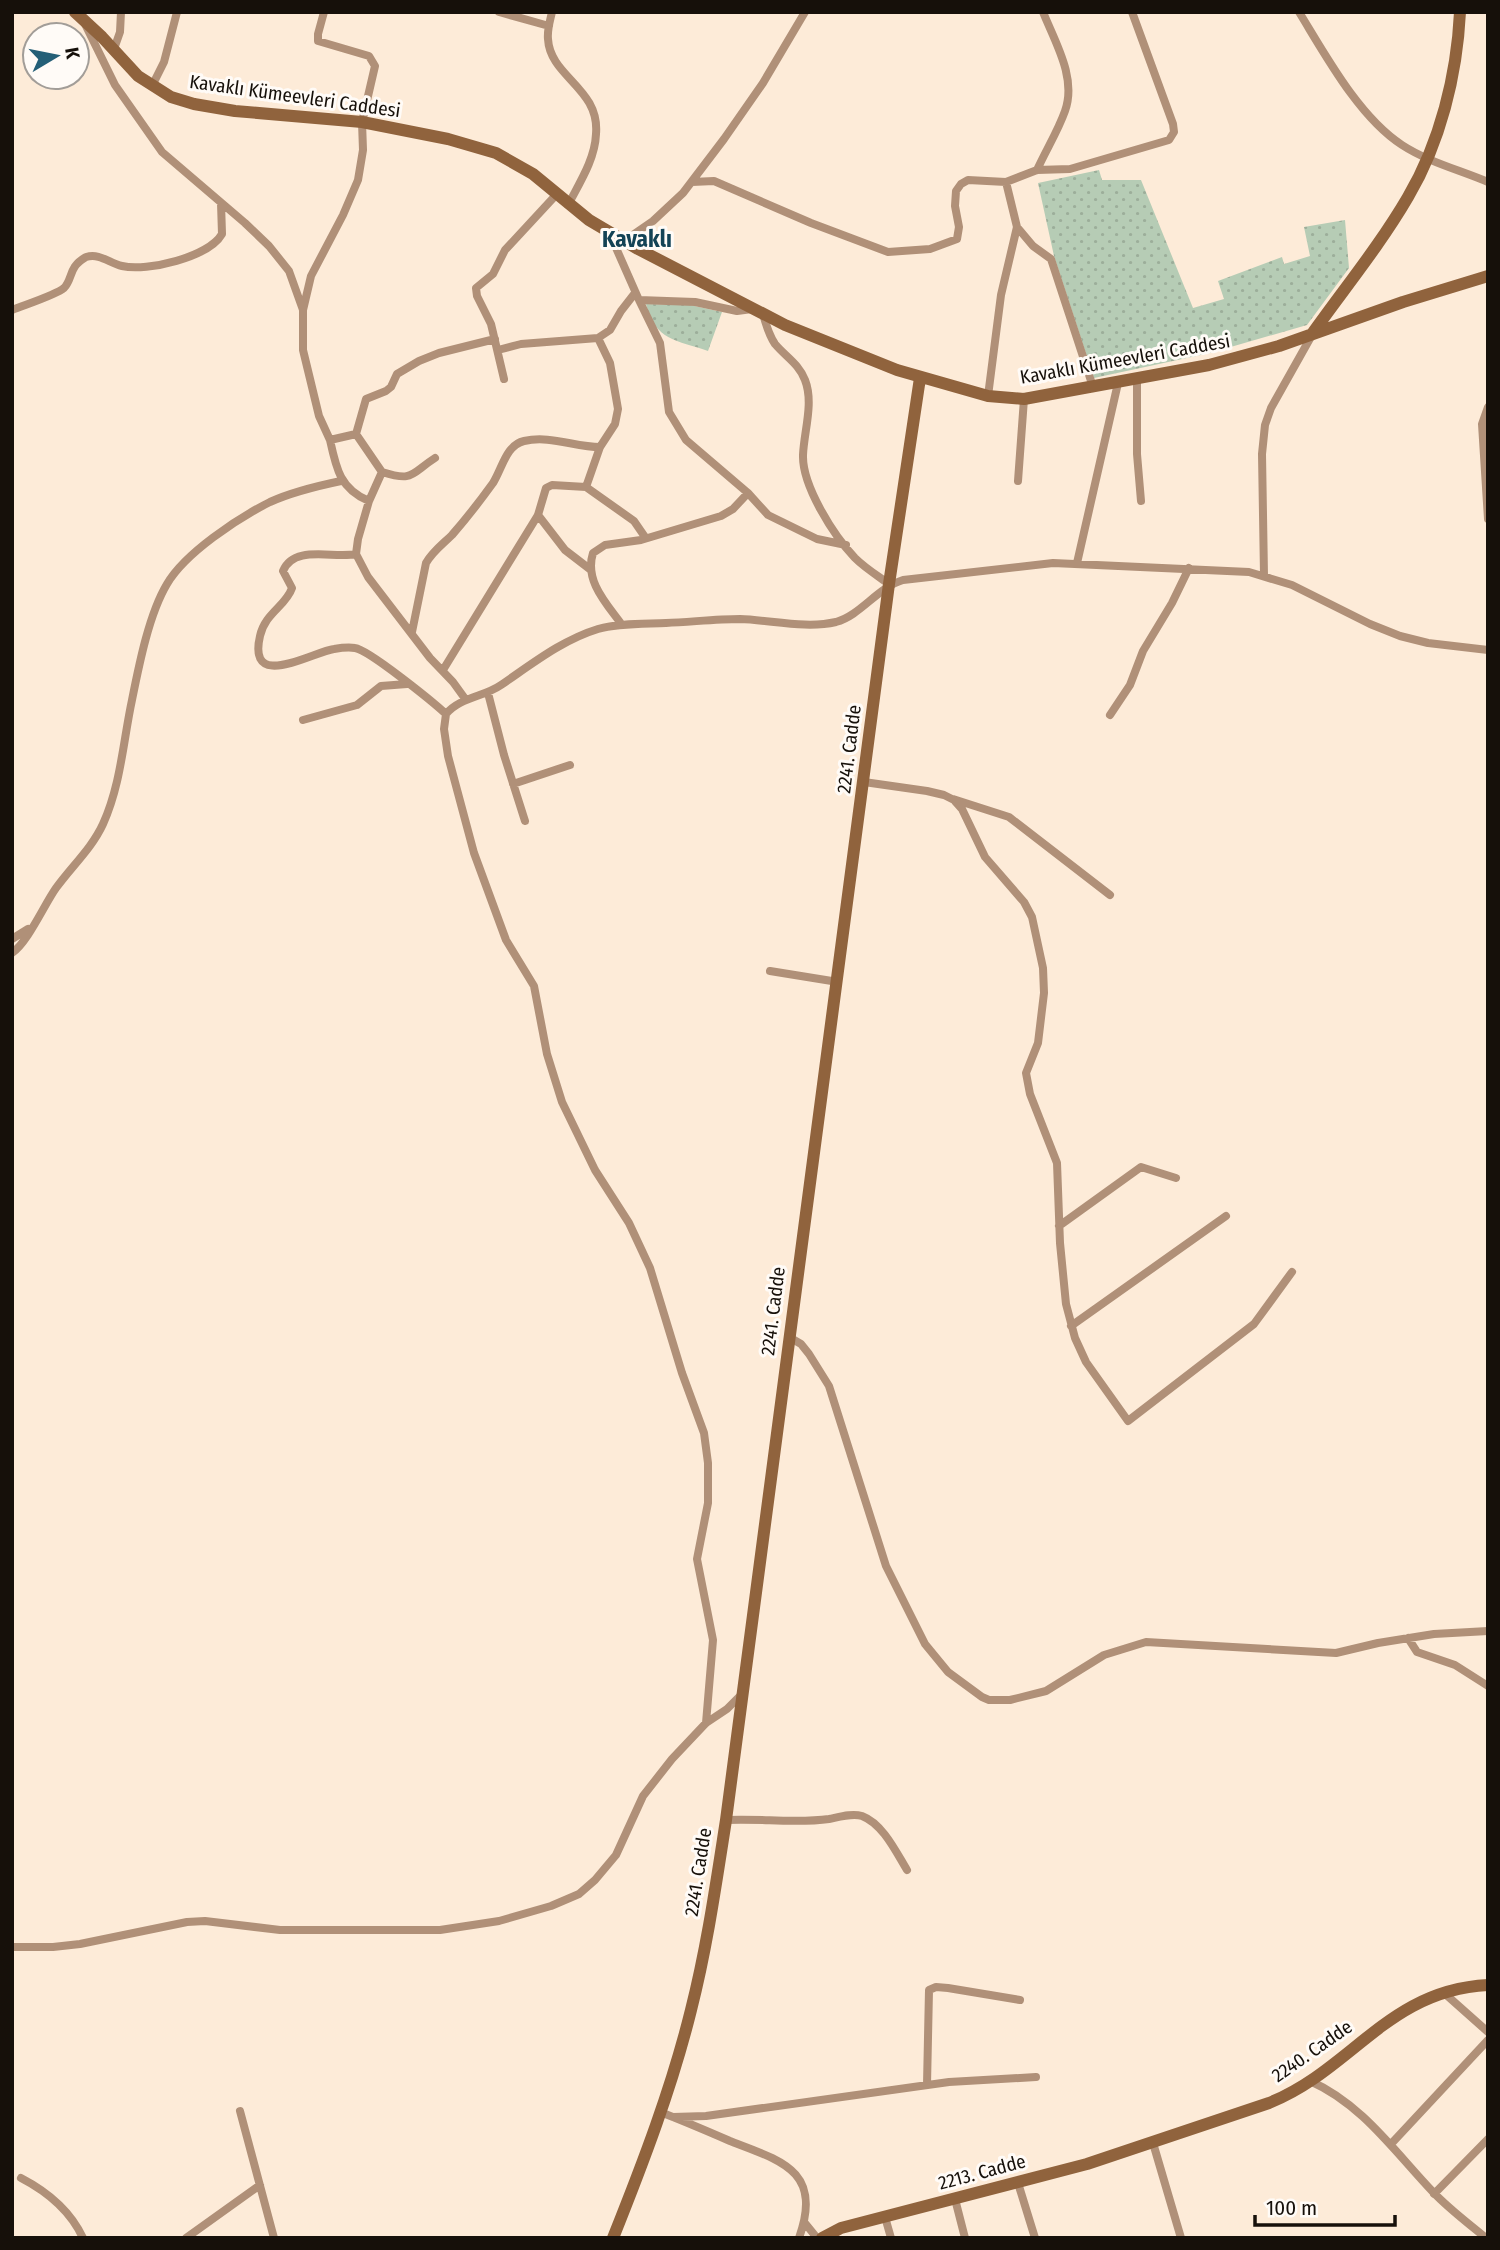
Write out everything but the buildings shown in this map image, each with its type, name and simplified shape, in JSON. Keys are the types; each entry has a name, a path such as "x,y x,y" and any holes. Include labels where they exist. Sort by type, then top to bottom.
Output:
{"street":[{"path":"114,49 120,32 121,12"},
{"path":"152,86 164,62 177,12"},
{"path":"324,12 318,41 369,56 375,63 362,122 363,150 358,180 344,215 311,276 303,310 303,350 319,416 330,440 341,481 356,496 369,501"},
{"path":"499,12 549,26"},
{"path":"552,12 547,38 552,54 559,67 587,98 597,132 591,160 568,205"},
{"path":"624,241 671,205 692,182 763,83 805,12"},
{"path":"1037,170 1066,110 1069,89 1066,68 1043,12"},
{"path":"692,182 714,181 811,223 888,252 930,249 957,239 959,227 955,205 956,191 968,180 1006,183 1037,170 1070,169 1169,139 1174,132 1173,124 1132,12"},
{"path":"1300,12 1351,93 1395,140 1427,157 1488,182"},
{"path":"1264,575 1262,454 1265,425 1271,408 1312,334 1399,212 1427,157 1447,96 1457,47 1460,12"},
{"path":"79,16 115,85 162,152 269,246 289,271 303,310"},
{"name":"Kavaklı Kümeevleri Caddesi","path":"79,16 138,76 182,101 206,106 362,122 448,139 496,153 522,167 568,205 609,232 757,312 827,343 920,378 988,396 1024,399 1242,357 1488,276"},
{"path":"1006,183 1017,227 1032,246 1051,259 1093,387"},
{"path":"504,379 487,313 477,296 476,288 493,274 505,250 556,195"},
{"path":"12,310 61,290 68,282 71,271 86,257 99,256 121,265 142,268 162,264 211,246 222,234 222,203"},
{"path":"988,396 1002,295 1017,227"},
{"path":"609,232 660,343 667,399 673,421 686,440 748,493 768,515 817,539 846,545"},
{"path":"498,350 521,344 598,338 610,330 621,311 637,297 695,302 737,311 757,312 776,345 797,364 806,381 808,393 804,470 814,497 855,559 889,584"},
{"path":"586,487 600,447 615,424 618,408 610,363 598,338"},
{"path":"356,434 366,399 386,391 397,374 439,353 495,339"},
{"name":"2241. Cadde","path":"613,2238 660,2112 685,2034 699,1977 726,1820 889,584 920,378"},
{"path":"1137,379 1137,454 1141,501"},
{"path":"1077,563 1118,383"},
{"path":"1018,481 1024,399"},
{"path":"1488,407 1482,424 1486,454 1488,519"},
{"path":"330,440 356,434"},
{"path":"356,434 382,472 406,477 419,471 435,458"},
{"path":"412,632 430,555 454,533 493,483 513,446 525,441 544,440 600,447"},
{"path":"382,472 369,501 356,554 369,577 430,658 466,700"},
{"path":"12,953 23,943 58,886 96,838 109,811 153,612 176,570 197,550 262,506 341,481"},
{"path":"443,670 538,515 544,491 548,486 586,487 634,521 645,537"},
{"path":"622,625 595,587 589,562 593,553 598,548 721,516 733,509 748,493"},
{"path":"538,515 565,550 591,570"},
{"path":"356,554 335,557 309,554 286,564 283,571 292,588 270,614 262,630 258,648 262,659 268,665 282,666 334,649 354,648 366,652 446,713"},
{"path":"706,1723 713,1640 697,1559 708,1503 708,1463 704,1433 681,1373 650,1268 629,1223 595,1170 566,1111 547,1054 534,986 506,940 494,912 474,853 448,756 444,729 446,713 466,700 488,692 555,648 598,629 622,625 739,619 837,622 889,584 1030,565 1077,563 1189,568 1264,575 1308,592 1390,633 1428,643 1488,650"},
{"path":"1110,715 1130,685 1143,652 1172,604 1189,568"},
{"path":"303,720 357,705 381,686 407,684"},
{"path":"488,692 525,821"},
{"path":"513,784 569,765"},
{"path":"864,782 927,791 1009,817 1110,895"},
{"path":"949,797 962,809 991,866 1024,902 1032,917 1043,968 1044,993 1038,1043 1026,1073 1030,1094 1057,1163 1065,1296 1071,1325 1086,1362 1128,1421 1254,1324 1292,1272"},
{"path":"12,939 31,928"},
{"path":"770,971 838,982"},
{"path":"1059,1226 1141,1167 1176,1178"},
{"path":"1071,1325 1226,1216"},
{"path":"789,1337 801,1344 810,1354 829,1386 886,1566 925,1644 948,1672 989,1700 1010,1700 1046,1691 1104,1656 1146,1642 1336,1653 1408,1638 1462,1631 1488,1631"},
{"path":"1408,1638 1417,1652 1455,1665 1488,1686"},
{"path":"12,1947 80,1944 187,1922 205,1921 280,1930 440,1930 499,1921 551,1906 579,1894 595,1880 615,1855 643,1796 672,1759 706,1723 727,1709 741,1695"},
{"path":"726,1820 753,1818 796,1822 862,1816 887,1837 906,1870"},
{"name":"2240. Cadde","path":"1153,2143 1269,2103 1310,2081 1374,2030 1408,2007 1443,1992 1488,1985"},
{"path":"927,2085 929,1990 936,1987 948,1988 1020,2000"},
{"path":"1443,1992 1488,2032"},
{"path":"1391,2144 1488,2040"},
{"path":"673,2117 706,2116 989,2078 1036,2077"},
{"path":"1310,2081 1349,2103 1391,2144 1434,2194 1487,2238"},
{"path":"240,2111 274,2238"},
{"path":"660,2112 789,2166 802,2186 806,2207 799,2238"},
{"path":"1434,2194 1488,2139"},
{"path":"1153,2143 1181,2238"},
{"name":"2213. Cadde","path":"822,2238 832,2231 1018,2183 1153,2143"},
{"path":"21,2178 40,2187 55,2199 75,2223 83,2238"},
{"path":"1018,2183 1035,2238"},
{"path":"186,2238 260,2185"},
{"path":"955,2199 965,2238"},
{"path":"885,2217 891,2238"},
{"path":"804,2222 817,2238"}],"green space":[{"path":"1099,170 1102,180 1141,180 1193,308 1224,299 1218,281 1282,257 1284,264 1310,256 1304,227 1345,220 1349,268 1307,325 1210,353 1094,378 1054,256 1038,183"},
{"path":"646,304 690,305 722,312 708,351 677,341 661,332 650,316"}],"district":[{"name":"Kavaklı","path":"637,239"}]}
